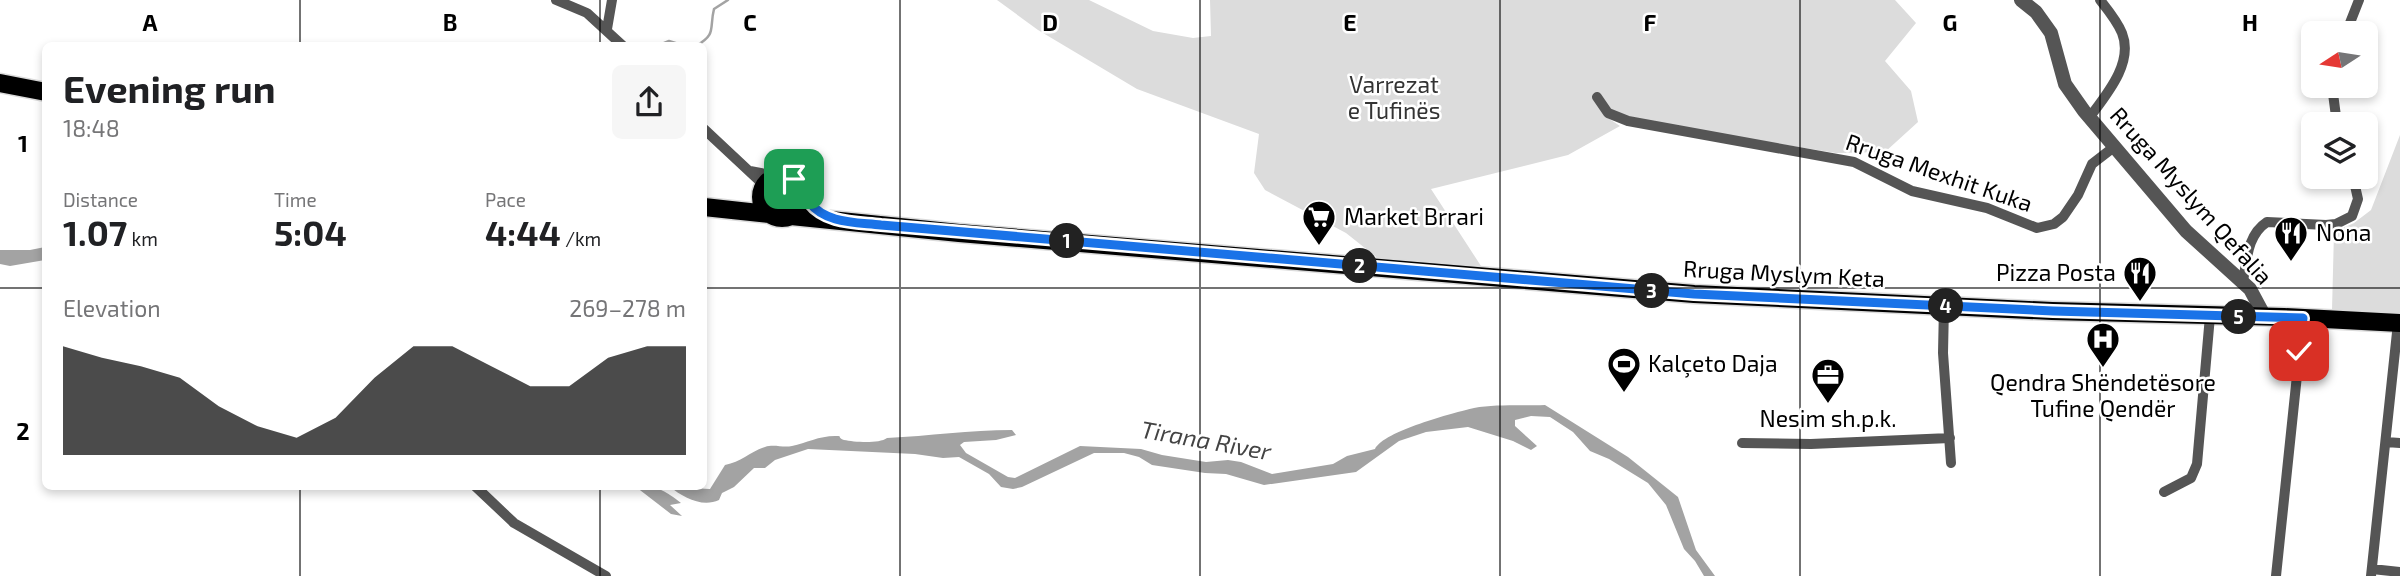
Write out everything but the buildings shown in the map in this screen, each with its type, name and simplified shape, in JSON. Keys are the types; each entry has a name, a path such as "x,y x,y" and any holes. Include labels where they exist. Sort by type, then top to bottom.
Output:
{"main road":[{"path":"0,83 42,91"},
{"path":"707,206 736,201 768,183 788,176 800,184 803,194 802,205 790,216 778,218 769,214 707,206"},
{"path":"768,183 762,201 769,214"},
{"path":"803,194 815,209 828,218"},
{"name":"Rruga Myslym Keta","path":"790,216 959,233 1627,289 1944,306 2399,323"}],"street":[{"path":"556,0 587,13 619,42"},
{"path":"585,0 587,13"},
{"path":"609,31 612,0"},
{"name":"Rruga Myslym Qefalia","path":"2021,0 2036,12 2051,33 2065,84 2090,118 2186,231 2243,281 2265,317"},
{"path":"2090,118 2108,94 2124,59 2123,36 2117,22 2100,0"},
{"path":"2351,21 2359,0"},
{"name":"Rruga Mexhit Kuka","path":"1597,97 1608,113 1628,121 1854,162 1912,191 1987,208 2037,228 2054,224 2063,217 2078,195 2092,164 2114,147"},
{"path":"707,132 748,170 768,183"},
{"path":"2243,281 2250,244 2260,227 2267,222 2336,224 2352,216 2358,199 2356,189"},
{"path":"1944,306 1943,353 1951,463"},
{"path":"2164,492 2191,478 2197,464 2210,316"},
{"path":"2276,576 2303,318"},
{"path":"2399,323 2372,572 2400,572"},
{"path":"1742,443 1811,444 1950,438"},
{"path":"2386,442 2400,443"},
{"path":"479,490 514,523 606,576"}],"green space":[{"name":"Varrezat e Tufinës","path":"997,0 1089,0 1153,31 1193,38 1211,36 1210,0 1895,0 1916,23 1885,61 1911,91 1918,122 1885,152 1836,153 1605,116 1620,126 1568,155 1431,189 1481,266 1380,260 1346,233 1265,190 1254,173 1259,134 1137,89 1038,30"},
{"path":"2400,135 2400,314 2332,310 2334,232 2354,223 2371,210"}],"shaded area":[{"path":"42,248 42,261 10,266 0,264 0,250"},
{"path":"1545,405 1628,457 1678,497 1696,550 1715,576 1704,576 1684,549 1666,505 1648,483 1609,459 1590,451 1573,432 1550,417 1531,416 1515,420 1515,426 1537,446 1531,450 1513,441 1468,427 1426,432 1399,441 1356,472 1264,485 1226,474 1152,465 1139,457 1124,453 1094,453 1013,489 1001,487 989,474 959,457 808,449 775,460 765,468 754,468 734,487 722,493 719,500 713,502 699,502 675,490 710,489 725,465 768,446 792,446 829,436 839,436 848,441 873,442 887,438 996,430 1012,430 1016,435 996,440 964,442 960,445 966,453 1008,477 1015,478 1080,446 1141,449 1206,462 1228,460 1272,474 1333,464 1347,456 1375,449 1381,442 1405,429 1464,410 1491,406"},
{"path":"640,490 660,490 681,503 670,505 682,516 671,514"}],"waterway":[{"path":"703,42 710,34 714,9 728,0"},
{"path":"667,42 672,42"}],"place":[{"name":"Market Brrari","path":"1319,247"},
{"name":"Nona","path":"2291,263"},
{"name":"Pizza Posta","path":"2140,303"},
{"name":"Qendra Shëndetësore Tufine Qendër","path":"2103,369"},
{"name":"Kalçeto Daja","path":"1624,394"},
{"name":"Nesim sh.p.k.","path":"1828,405"}],"route":[{"path":"794,179 800,184 808,201 828,218 881,225 1694,294 2053,311 2303,318 2299,351"}],"water label":[{"name":"Tirana River","path":"1206,441"}]}
